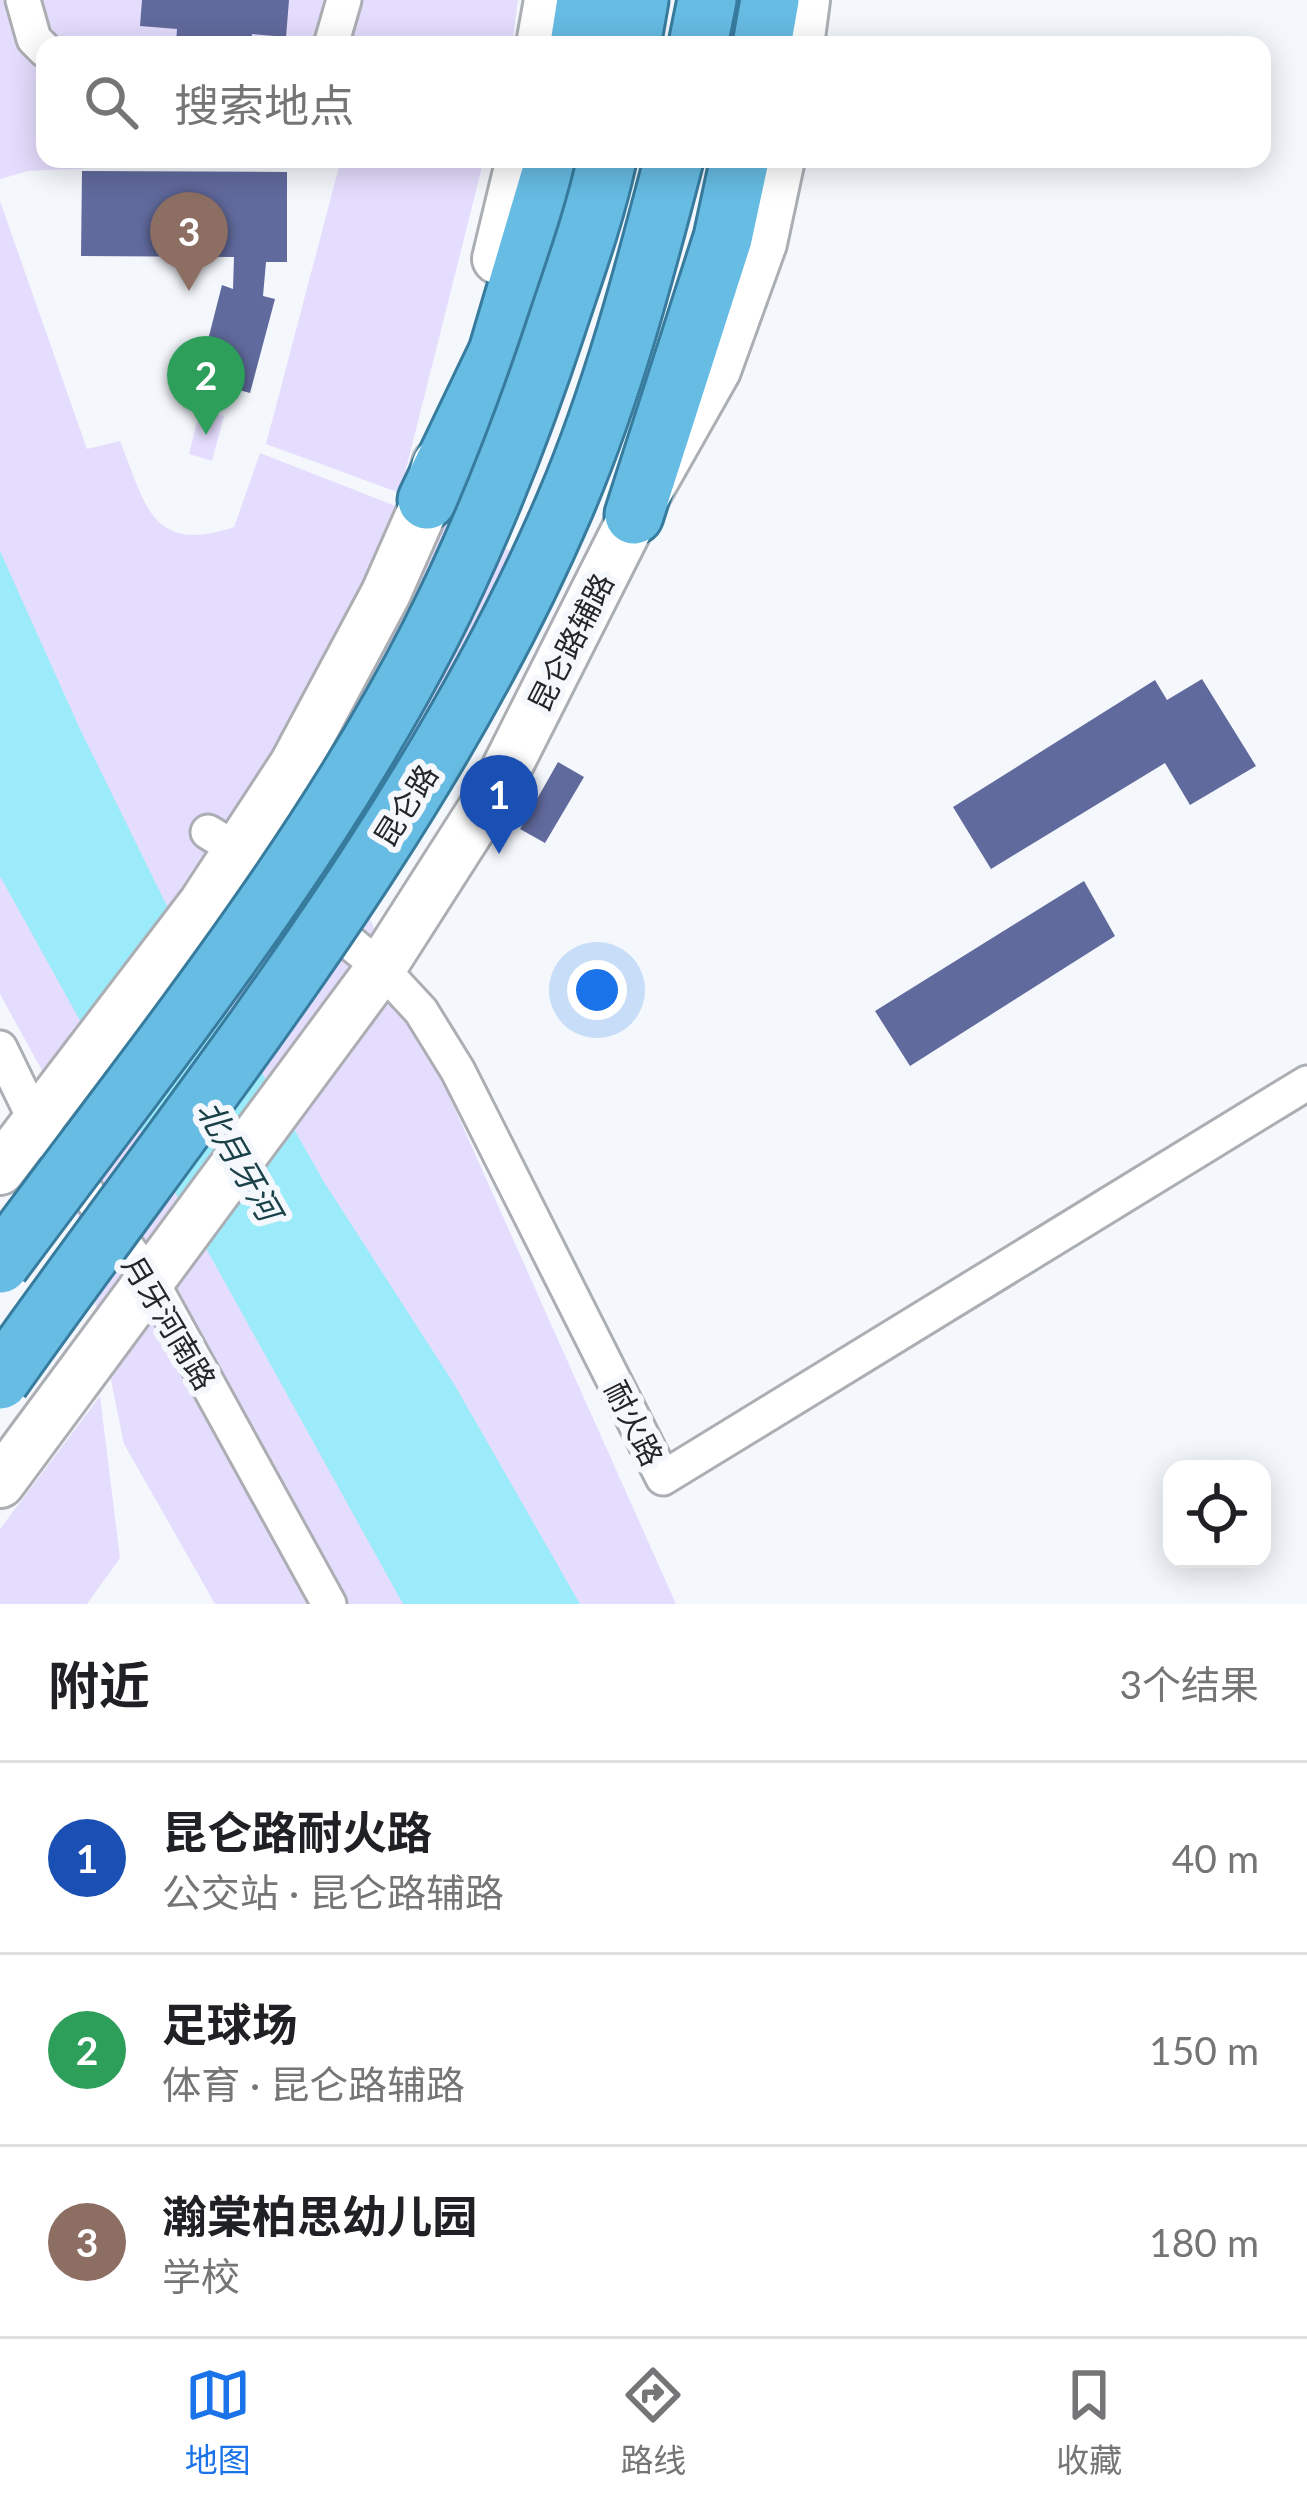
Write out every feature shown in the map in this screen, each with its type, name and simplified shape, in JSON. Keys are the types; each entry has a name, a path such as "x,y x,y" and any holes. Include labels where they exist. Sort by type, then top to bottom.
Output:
{"highway":[{"path":"580,36 586,0"},
{"path":"633,36 639,0"},
{"path":"700,36 706,0"},
{"path":"764,36 770,0"},
{"path":"427,500 497,352 552,168"},
{"name":"昆仑路","path":"0,1264 210,979 336,797 429,638 483,524 536,386 604,168"},
{"name":"昆仑路","path":"0,1380 279,1000 420,784 500,642 566,502 647,263 672,168"},
{"path":"634,514 723,238 738,168"}],"main road":[{"path":"543,36 549,0"},
{"path":"800,36 805,0"},
{"path":"0,1170 203,904 222,841 294,765 386,593 427,500 512,211 519,168"},
{"name":"昆仑路辅路","path":"0,1483 381,968 497,785 634,514 716,370 762,242 778,168"}],"street":[{"path":"23,0 36,41"},
{"path":"334,36 344,0"},
{"name":"耐火路","path":"222,841 381,968 421,1011 458,1071 663,1478 1307,1083"},
{"name":"月牙河南路","path":"0,1048 36,1122 150,1279 329,1604"}],"shaded area":[{"path":"0,0 518,0 513,36 36,36 36,168 94,168 29,171 0,179"},
{"path":"339,168 482,168 400,493 266,444"},
{"path":"0,201 87,449 120,441 146,504 168,529 206,534 234,527 260,453 516,553 346,865 676,1604 215,1604 124,1444 51,1087 0,994"},
{"path":"200,410 224,416 212,461 189,454"},
{"path":"100,1396 120,1558 87,1604 0,1604 0,1529"}],"water":[{"name":"北月牙河","path":"0,551 166,904 324,1182 454,1384 580,1604 403,1604 0,876"}],"building":[{"path":"142,0 289,0 286,36 177,36 177,29 140,26"},
{"path":"82,171 287,172 287,262 266,262 263,296 275,299 250,393 198,379 222,285 233,289 234,257 81,256"},
{"path":"1202,679 1256,766 1190,805 1165,763 991,869 953,807 1155,680 1167,700"},
{"path":"558,762 584,777 545,843 520,829"},
{"path":"1084,881 1115,936 910,1066 875,1011"}],"place":[{"name":"瀚棠柏思幼儿园","path":"189,291"},
{"name":"足球场","path":"206,435"},
{"name":"昆仑路耐火路","path":"499,854"}]}
